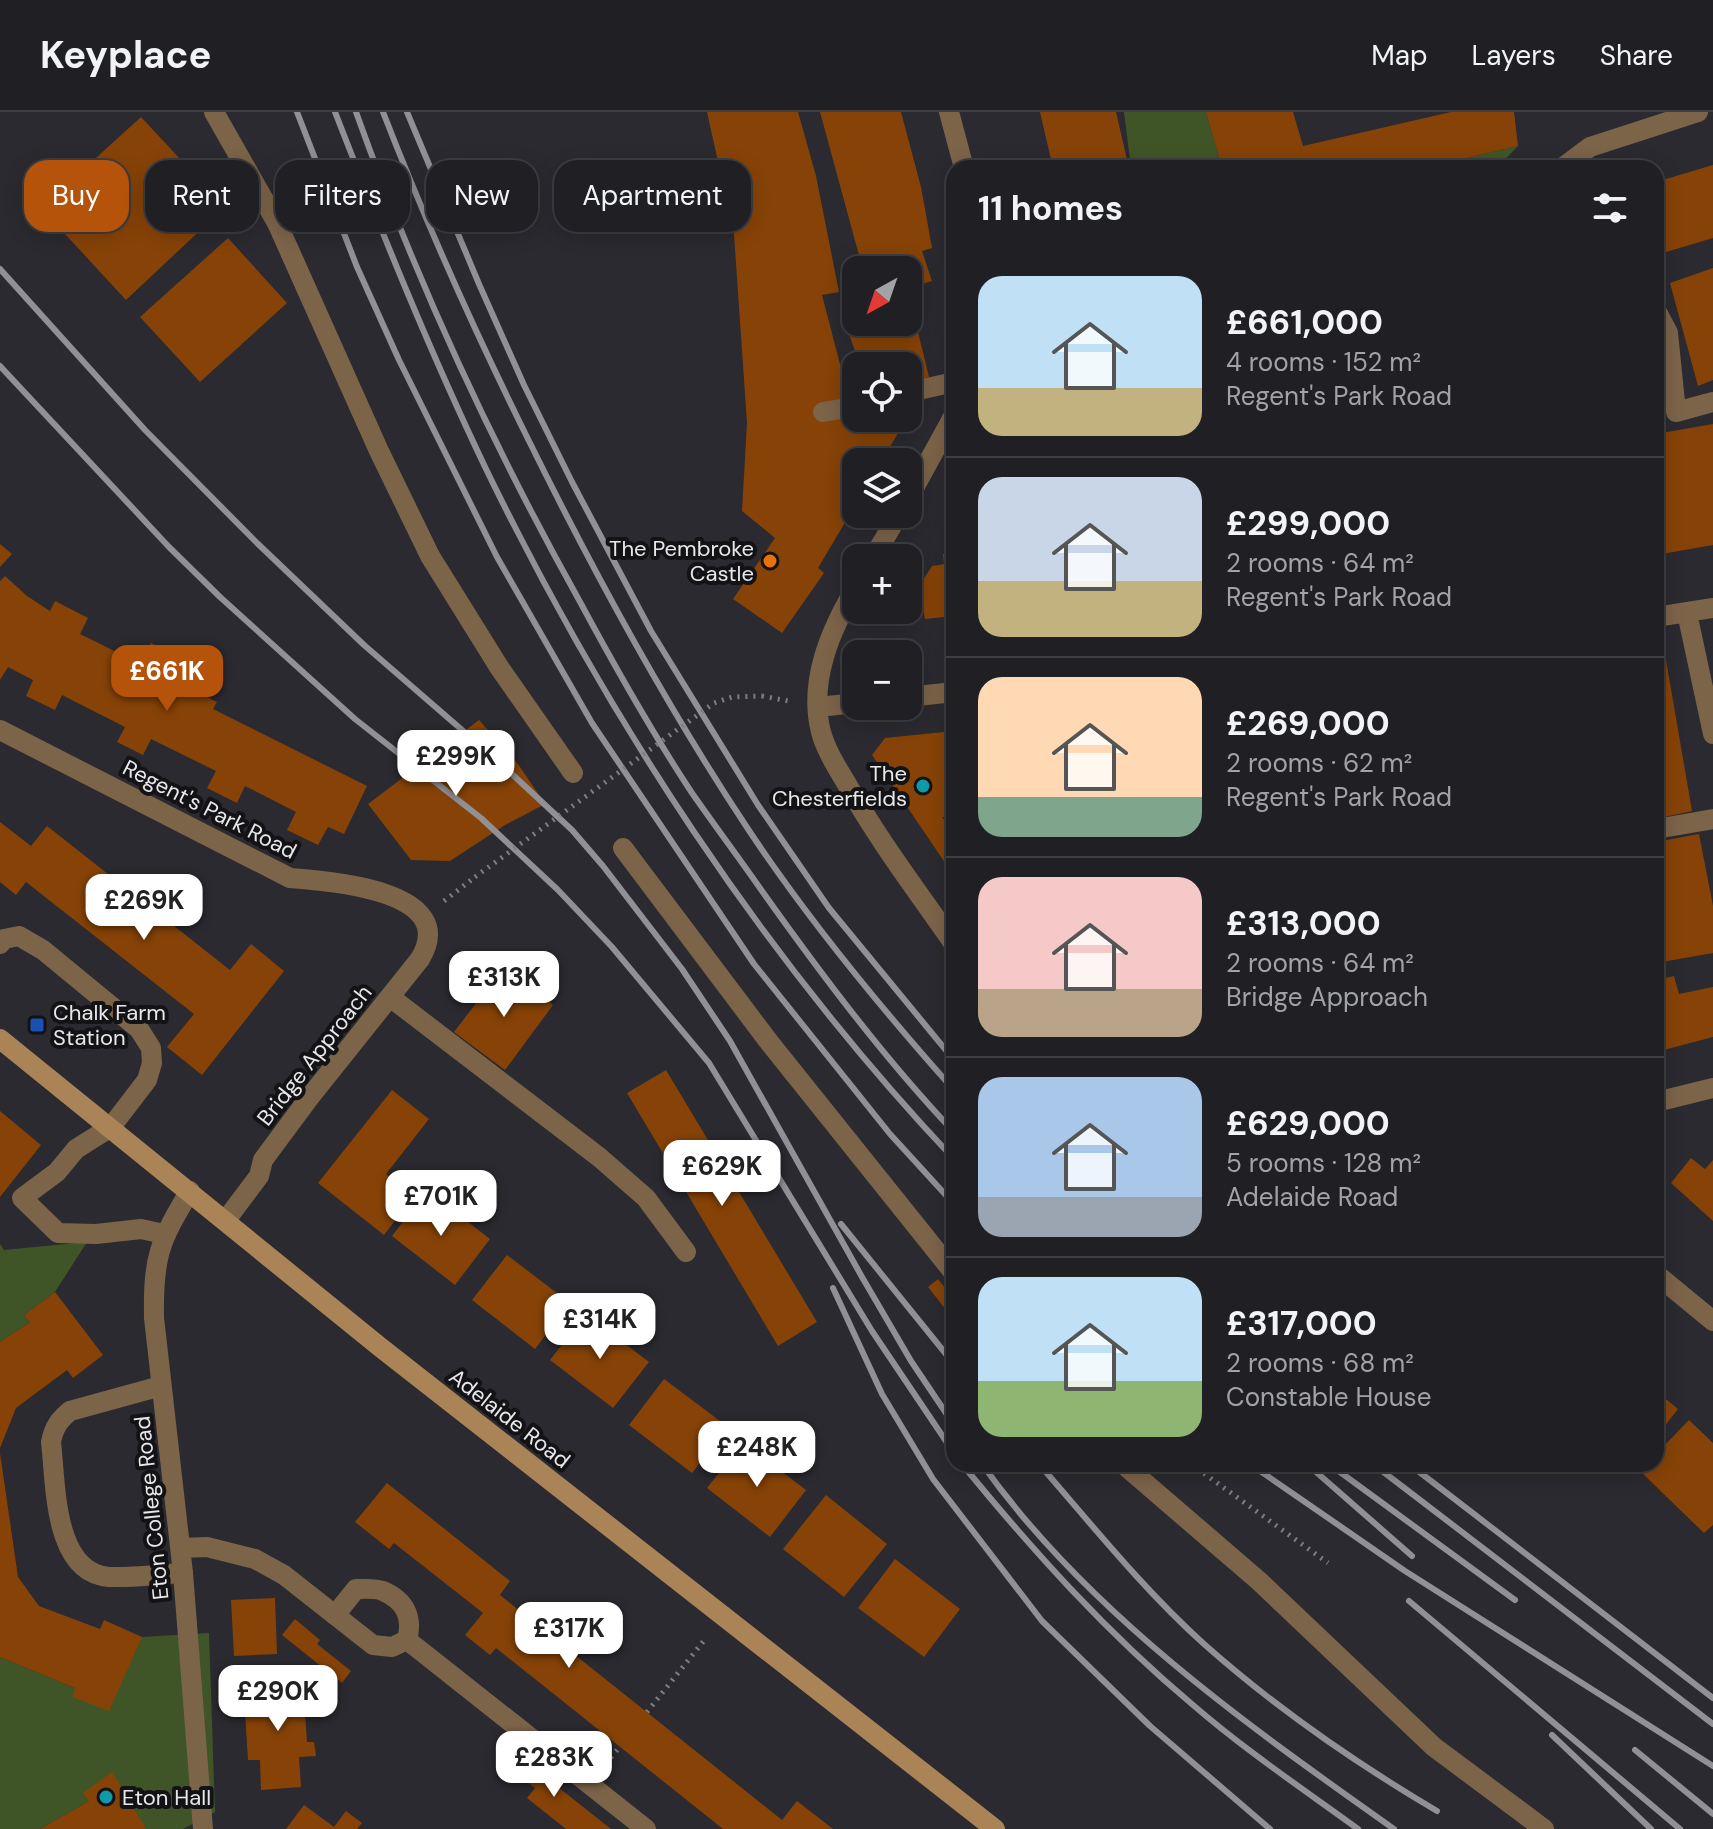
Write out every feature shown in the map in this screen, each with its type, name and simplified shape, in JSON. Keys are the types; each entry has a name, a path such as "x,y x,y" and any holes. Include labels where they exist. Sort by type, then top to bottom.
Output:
{"main road":[{"name":"Adelaide Road","path":"0,1039 380,1347 995,1829"}],"street":[{"path":"214,112 277,223 385,465 430,556 499,667 573,773"},
{"path":"949,112 962,160"},
{"path":"1573,160 1590,147 1698,112"},
{"path":"1664,325 1668,333 1676,412 1713,402"},
{"path":"923,389 946,384"},
{"path":"823,412 842,409"},
{"path":"922,473 946,430"},
{"path":"1664,616 1713,608"},
{"path":"842,613 830,635 823,659 818,707 821,733 855,798 946,932"},
{"path":"1687,613 1713,734"},
{"path":"922,695 946,693"},
{"path":"818,707 842,704"},
{"name":"Regent's Park Road","path":"0,730 290,878 318,880 394,896 425,917"},
{"path":"1664,828 1713,819"},
{"path":"623,848 769,1042 946,1263"},
{"name":"Bridge Approach","path":"226,1220 259,1176 263,1160 426,949 430,937 425,917"},
{"path":"0,944 4,939 19,936 43,950 139,1029 151,1048 152,1063 147,1080 111,1127 76,1149 57,1172 22,1198 58,1233 96,1234 141,1229 164,1234"},
{"path":"390,997 622,1177 646,1198 686,1252"},
{"path":"1664,1100 1713,1088"},
{"name":"Eton College Road","path":"190,1191 164,1234 153,1278 161,1386 183,1573 203,1829"},
{"path":"1664,1281 1713,1321"},
{"path":"161,1386 70,1411 53,1429 51,1442 63,1537 79,1563 107,1577 183,1573"},
{"path":"1132,1472 1269,1591 1434,1747 1544,1829"},
{"path":"180,1548 207,1547 255,1559 284,1575 373,1645 392,1647 407,1640"},
{"path":"335,1615 356,1589 382,1590 406,1608 411,1624 407,1640"},
{"path":"407,1640 646,1829"}],"path":[{"path":"425,917 714,703 732,697 762,696"},
{"path":"1202,1472 1328,1563"},
{"path":"647,1712 724,1616"}],"green space":[{"path":"1124,112 1206,112 1220,160 1130,160"},
{"path":"1518,146 1505,160 1458,160"},
{"path":"87,1242 55,1292 24,1315 30,1322 0,1342 0,1244 4,1250"},
{"path":"209,1633 215,1812 183,1829 146,1829 89,1801 40,1829 0,1829 0,1657 75,1688 142,1637"}],"building":[{"path":"707,112 798,112 816,176 839,292 822,295 842,368 842,432 899,432 889,448 842,448 842,528 818,568 824,573 782,633 733,599 775,538 742,511 747,423 734,232 751,232 751,160 718,160"},
{"path":"820,112 901,112 921,187 932,248 922,251 932,281 922,284 922,256 859,256"},
{"path":"1040,112 1116,112 1127,160 1051,160"},
{"path":"1206,112 1293,112 1303,146 1451,112 1514,112 1518,146 1458,160 1220,160"},
{"path":"141,117 181,160 145,160 145,232 198,232 126,300 63,232 129,232 129,160 94,160"},
{"path":"1713,165 1713,238 1664,253 1664,180"},
{"path":"228,238 287,303 200,382 140,317"},
{"path":"1713,268 1713,380 1698,386 1670,283"},
{"path":"850,336 919,336 929,377 922,380 922,352 855,352"},
{"path":"1713,424 1713,545 1664,554 1664,433"},
{"path":"0,544 12,554 0,567"},
{"path":"943,554 946,554 946,617 925,619 922,581 932,566 944,564"},
{"path":"5,576 50,611 55,601 88,618 80,634 141,664 151,643 197,666 186,687 217,702 213,709 367,786 344,834 328,827 318,845 287,830 296,812 245,786 237,803 207,788 216,771 151,739 143,755 117,742 125,727 62,695 55,710 26,696 33,680 8,667 0,680 0,581"},
{"path":"1664,660 1692,811 1664,817"},
{"path":"479,720 518,764 545,804 505,825 450,861 411,860 368,804"},
{"name":"The Chesterfields","path":"946,732 946,817 942,817 946,822 946,864 872,755 885,738"},
{"path":"0,822 31,846 47,826 230,970 251,944 284,971 202,1075 167,1047 194,1014 26,882 16,895 0,882"},
{"path":"1699,834 1713,906 1713,953 1664,962 1664,841"},
{"path":"503,968 553,1005 505,1070 454,1032"},
{"path":"1674,976 1679,994 1713,987 1713,1037 1664,1050 1664,978"},
{"path":"666,1070 817,1322 778,1346 627,1093"},
{"path":"392,1090 429,1119 386,1174 414,1196 384,1235 318,1183"},
{"path":"0,1111 41,1145 0,1197"},
{"path":"1691,1158 1705,1169 1713,1160 1713,1221 1671,1183"},
{"path":"427,1190 490,1239 455,1285 392,1236"},
{"path":"507,1255 570,1303 535,1349 472,1300"},
{"path":"938,1279 946,1289 946,1310 928,1287"},
{"path":"55,1292 103,1355 73,1378 67,1370 16,1408 0,1448 0,1342 30,1322 24,1315"},
{"path":"586,1314 649,1362 613,1408 550,1360"},
{"path":"664,1379 728,1427 692,1473 629,1425"},
{"path":"1664,1398 1678,1409 1664,1427"},
{"path":"1689,1420 1713,1443 1713,1525 1704,1533 1641,1472 1664,1472 1664,1446"},
{"path":"743,1442 806,1490 770,1537 707,1488"},
{"path":"0,1453 18,1577 39,1606 100,1629 104,1620 142,1637 109,1711 73,1697 75,1688 0,1657"},
{"path":"387,1483 510,1581 500,1595 782,1820 797,1801 833,1829 723,1829 496,1648 490,1655 465,1635 483,1613 394,1543 389,1549 355,1522"},
{"path":"826,1495 887,1544 844,1597 783,1549"},
{"path":"895,1559 960,1609 924,1657 858,1608"},
{"path":"275,1598 277,1654 234,1656 231,1600"},
{"path":"295,1619 320,1640 317,1644 351,1671 342,1683 282,1635"},
{"path":"303,1683 307,1742 314,1742 316,1756 299,1757 301,1787 261,1790 260,1760 248,1760 244,1697 254,1686"},
{"path":"515,1753 611,1829 566,1829 527,1798 535,1788 505,1765"},
{"name":"Eton Hall","path":"112,1772 146,1829 40,1829 89,1801 83,1793"},
{"path":"304,1805 334,1827 346,1811 362,1823 357,1829 286,1829"}],"railway":[{"path":"297,112 357,267 399,360 497,557 592,723 754,964 890,1134 946,1195"},
{"path":"335,112 407,292 465,425 583,654 637,744 754,918 884,1082 946,1150"},
{"path":"356,112 404,237 457,360 516,482 633,698 692,793 807,953 878,1045 946,1123"},
{"path":"383,112 434,236 508,399 659,686 717,782 796,897 872,995 946,1081"},
{"path":"407,112 524,385 651,631 758,805 829,908 946,1050"},
{"path":"0,269 145,430 257,543 364,645 572,830 603,866 682,969 730,1041 862,1277 911,1361 946,1413"},
{"path":"0,366 169,547 220,597 355,719 481,818 558,890 612,947 709,1063 872,1331 946,1441"},
{"path":"841,1224 946,1354"},
{"path":"833,1288 882,1394 933,1479 1042,1621 1150,1726 1270,1829"},
{"path":"969,1472 1072,1590 1161,1678 1233,1738 1358,1829"},
{"path":"988,1472 1070,1569 1172,1663 1282,1749 1394,1829"},
{"path":"1046,1472 1139,1579 1204,1644 1316,1733 1437,1811"},
{"path":"1262,1472 1405,1571 1713,1766"},
{"path":"1316,1472 1412,1556"},
{"path":"1340,1472 1515,1600"},
{"path":"1383,1472 1713,1724"},
{"path":"1419,1472 1713,1698"},
{"path":"1409,1601 1680,1829"},
{"path":"1552,1735 1651,1829"},
{"path":"1635,1750 1713,1814"}],"place":[{"name":"The Pembroke Castle","path":"770,561"},
{"name":"The Chesterfields","path":"923,786"},
{"name":"Chalk Farm Station","path":"37,1025"},
{"name":"Eton Hall","path":"106,1797"}]}
